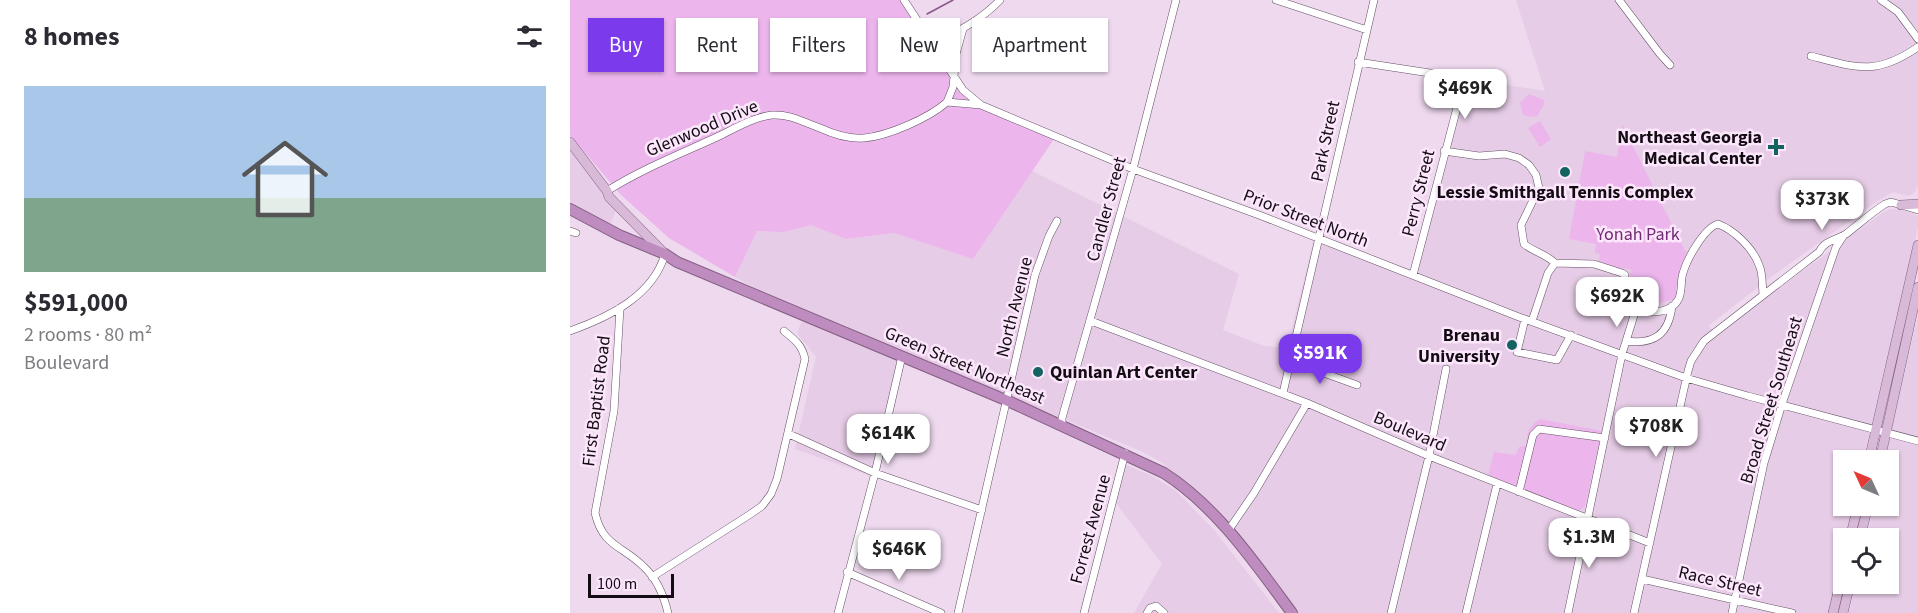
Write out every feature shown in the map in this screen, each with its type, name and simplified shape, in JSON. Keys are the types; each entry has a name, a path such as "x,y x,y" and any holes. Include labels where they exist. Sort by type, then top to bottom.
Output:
{"highway":[{"name":"Green Street Northeast","path":"574,211 620,235 665,254 677,262 1062,424 1125,453 1176,481 1228,531 1292,613"}],"main road":[{"path":"570,142 618,208 665,254"},
{"path":"1901,205 1918,204"},
{"path":"1871,450 1918,245"},
{"path":"1883,450 1918,287"},
{"path":"1833,613 1838,594"},
{"path":"1843,613 1848,594"}],"street":[{"path":"904,0 916,18"},
{"path":"960,30 991,10 1000,0"},
{"name":"Candler Street","path":"1062,424 1133,169 1176,0"},
{"path":"1276,0 1367,30"},
{"name":"Park Street","path":"1283,393 1374,0"},
{"path":"1619,0 1670,65"},
{"path":"1881,0 1898,12 1918,39"},
{"path":"963,29 947,102 981,105"},
{"path":"1811,56 1846,65 1876,67 1900,59 1918,47"},
{"name":"Perry Street","path":"1358,62 1456,77 1463,84 1413,275"},
{"path":"951,72 963,90 981,105"},
{"name":"Glenwood Drive","path":"607,191 657,163 771,115 794,116 843,136 865,138 906,125 940,108 947,102"},
{"name":"Prior Street North","path":"981,105 1133,169 1686,378 1918,441"},
{"path":"1444,151 1479,156 1505,154 1519,158 1529,165 1536,175 1539,188 1521,225 1524,244 1534,253 1549,258 1555,263 1594,264 1622,273 1625,275 1623,293 1636,309 1644,312 1658,312 1676,303 1680,295 1682,273 1688,260 1695,247 1712,227 1718,224 1728,228 1745,244 1760,265 1763,294"},
{"path":"1635,613 1686,378 1691,361 1704,341 1819,252 1821,247 1834,238 1844,235 1885,204 1892,202 1918,210"},
{"name":"North Avenue","path":"958,613 1035,275 1057,221"},
{"name":"Broad Street Southeast","path":"1732,613 1764,463 1781,405 1833,258 1844,235"},
{"path":"1819,252 1833,258"},
{"path":"570,330 620,308 635,298 647,286 662,264 665,254"},
{"path":"1555,263 1548,273 1517,352 1557,360 1571,335"},
{"path":"1626,341 1642,341 1663,332 1670,320 1672,306"},
{"name":"First Baptist Road","path":"620,308 614,411 595,513 598,528 604,537 632,556 652,577 659,588 668,613"},
{"path":"1568,613 1622,354 1636,309"},
{"name":"Boulevard","path":"1091,321 1283,393 1497,484 1650,543"},
{"path":"652,577 762,506 771,494 789,434 805,359 798,342 783,331"},
{"path":"838,613 875,473 902,356"},
{"path":"1291,361 1357,385"},
{"path":"1391,613 1429,456 1446,369"},
{"path":"1228,531 1254,493 1307,403"},
{"path":"1519,492 1533,435 1539,429 1605,438"},
{"path":"789,434 875,473 982,510"},
{"name":"Forrest Avenue","path":"1084,613 1125,453"},
{"path":"1466,613 1497,484"},
{"path":"848,572 941,613"},
{"name":"Race Street","path":"1641,579 1791,613"},
{"path":"1147,613 1150,608 1156,606 1164,613"}],"shaded area":[{"path":"1516,0 1918,0 1918,184 1915,192 1909,196 1893,192 1879,200 1771,277 1708,326 1718,333 1882,213 1890,209 1903,210 1918,216 1918,227 1865,450 1833,450 1833,516 1851,516 1848,528 1833,528 1833,594 1829,613 1298,613 1249,548 1213,506 1161,462 1141,451 900,351 871,476 795,449 816,357 797,333 804,315 735,277 757,231 784,232 811,225 846,239 894,233 973,259 1032,171 1239,274 1223,330 1264,346 1287,348 1315,235 1415,271 1461,102 1473,80 1545,91"},
{"path":"570,136 619,202 609,228 570,205"},
{"path":"1918,316 1918,613 1849,613 1854,594 1899,594 1899,528 1868,528 1872,516 1899,516 1899,450 1886,450"},
{"path":"1126,465 1150,475 1175,490 1214,530 1279,613 1134,613 1162,564 1116,503"}],"green space":[{"path":"570,0 909,0 919,18 878,18 878,72 948,72 959,92 1056,136 973,259 894,233 846,239 811,225 784,232 757,231 735,277 669,238 621,195 570,135"},
{"path":"1529,94 1544,100 1544,105 1537,116 1523,115 1520,103"},
{"path":"1540,121 1551,139 1540,147 1528,128"},
{"name":"Yonah Park","path":"1622,124 1687,252 1679,271 1676,291 1679,294 1674,301 1672,299 1647,305 1635,303 1630,300 1628,294 1631,269 1618,268 1599,261 1600,254 1595,253 1596,244 1569,239 1585,151 1617,157"},
{"path":"1540,419 1602,431 1585,506 1579,511 1488,476 1494,452 1515,455 1520,446 1526,446 1529,430"}],"waterway":[{"path":"927,14 953,0"}],"place":[{"name":"Northeast Georgia Medical Center","path":"1776,147"},
{"name":"Lessie Smithgall Tennis Complex","path":"1565,172"},
{"name":"Brenau University","path":"1512,345"},
{"name":"Quinlan Art Center","path":"1038,372"}]}
